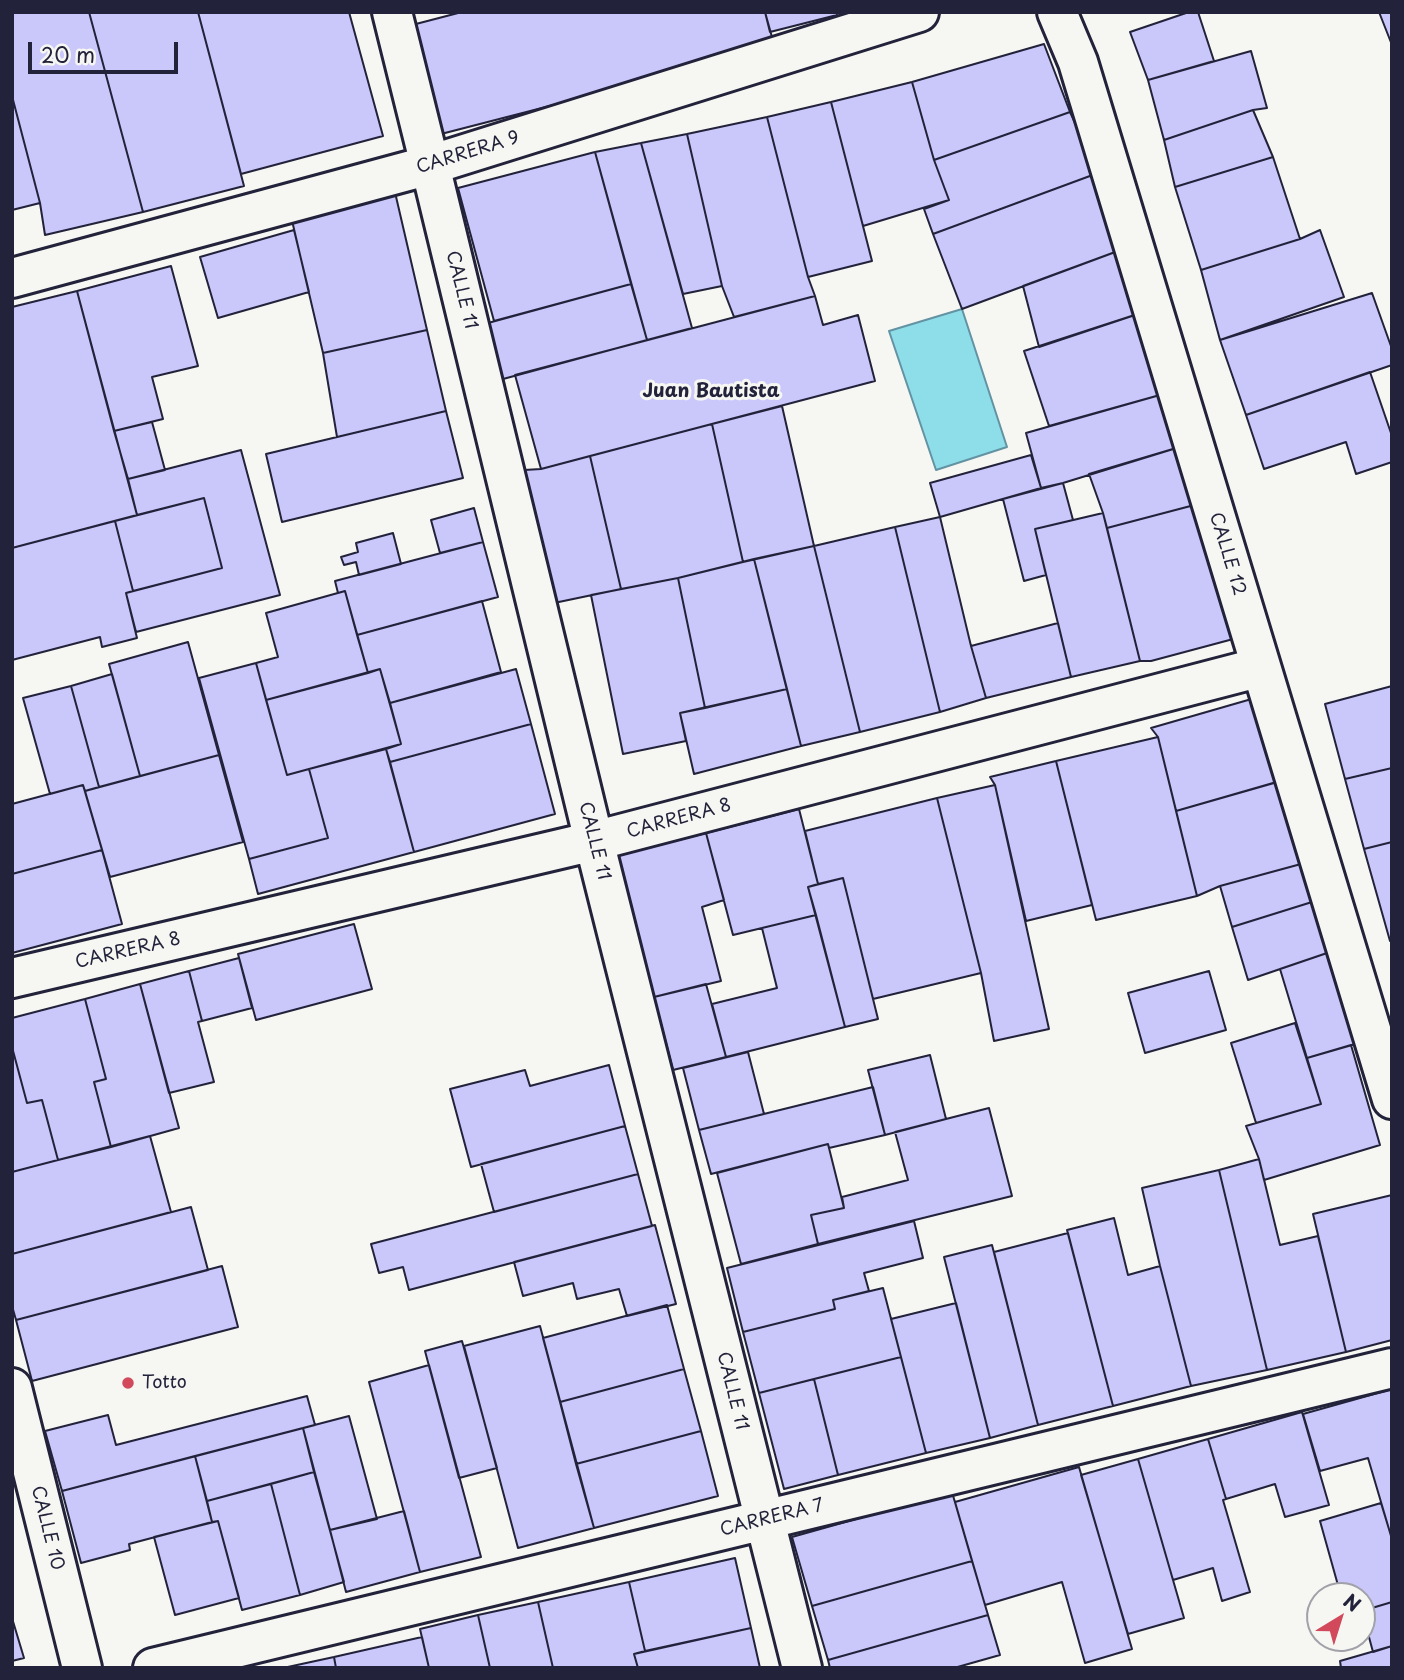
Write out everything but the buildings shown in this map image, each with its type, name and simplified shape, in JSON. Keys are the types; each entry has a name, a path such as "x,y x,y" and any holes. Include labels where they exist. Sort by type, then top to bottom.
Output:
{"street":[{"name":"CALLE 11","path":"392,12 594,841 802,1668"},
{"name":"CARRERA 9","path":"12,278 430,165 919,12"},
{"name":"CALLE 12","path":"1057,12 1078,62 1392,1098"},
{"name":"CARRERA 8","path":"12,978 594,841 1261,667"},
{"name":"CARRERA 7","path":"153,1668 1392,1368"},
{"name":"CALLE 10","path":"12,1388 82,1668"}],"water":[{"path":"962,309 1007,447 936,470 889,331"}],"place":[{"name":"Totto","path":"128,1383"}],"district":[{"name":"Juan Bautista","path":"711,392"}]}
